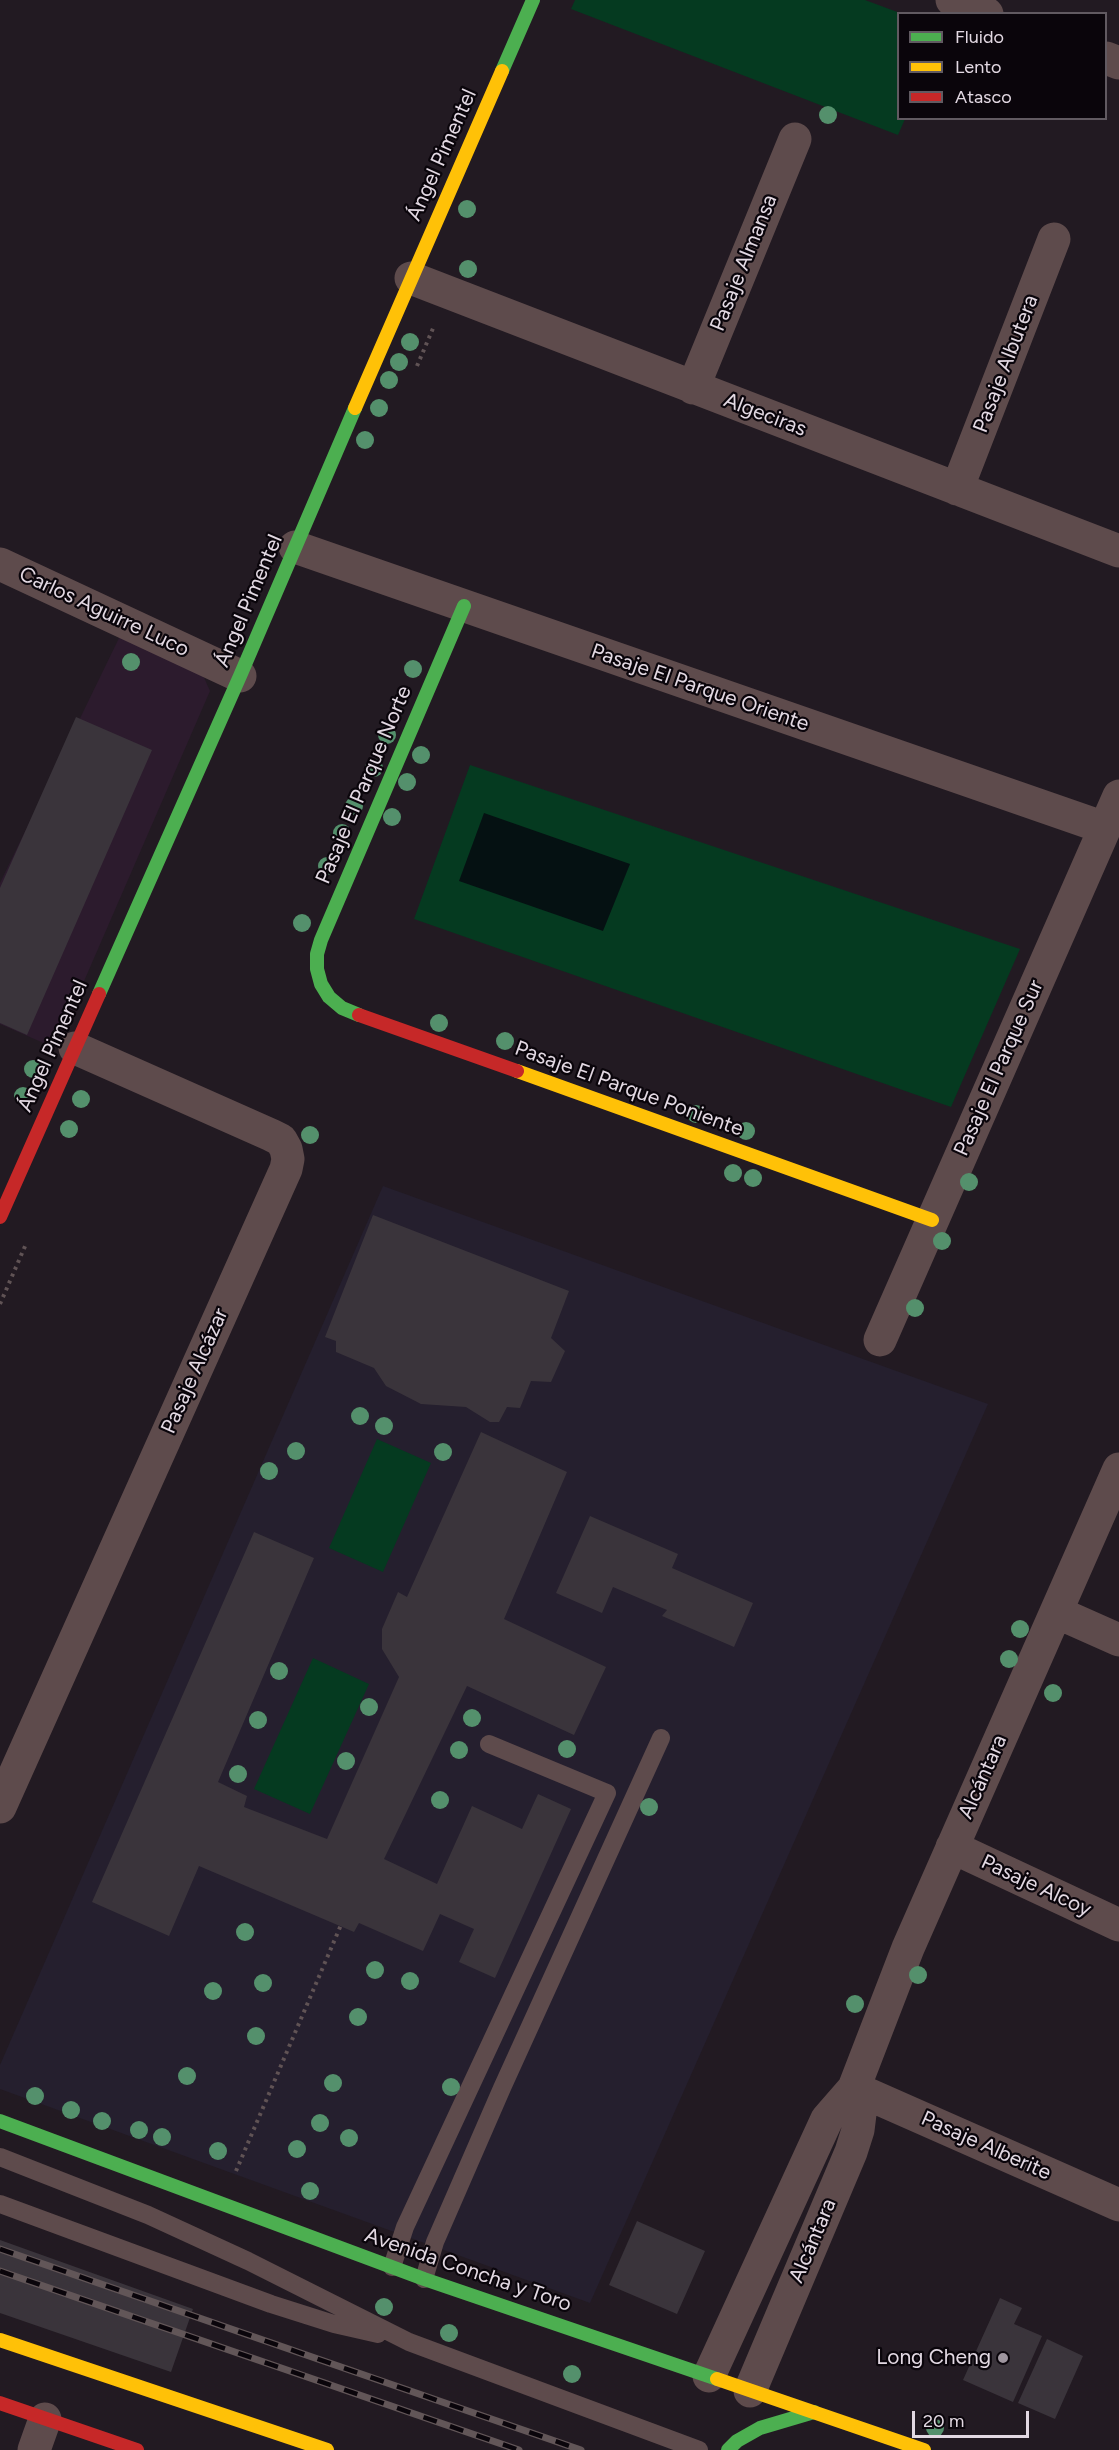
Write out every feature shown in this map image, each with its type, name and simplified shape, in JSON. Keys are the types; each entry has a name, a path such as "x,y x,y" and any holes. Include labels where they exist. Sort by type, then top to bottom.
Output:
{"street":[{"name":"Ángel Pimentel","path":"1,1214 240,676 533,0"},
{"path":"952,0 983,12"},
{"name":"Pasaje Almansa","path":"693,388 795,139"},
{"name":"Pasaje Albutera","path":"957,489 1054,239"},
{"name":"Algeciras","path":"411,278 1119,551"},
{"name":"Pasaje El Parque Oriente","path":"295,547 1105,828"},
{"name":"Carlos Aguirre Luco","path":"0,564 240,676"},
{"name":"Pasaje El Parque Norte","path":"321,984 317,962 321,940 464,606"},
{"name":"Pasaje El Parque Sur","path":"880,1340 1119,796"},
{"name":"Pasaje El Parque Poniente","path":"321,984 342,1008 357,1014 932,1220"},
{"name":"Pasaje Alcázar","path":"0,1807 288,1159 281,1140 75,1048"},
{"name":"Alcántara","path":"709,2376 827,2119 854,2088 887,1998 1119,1469"},
{"path":"1056,1612 1119,1640"},
{"name":"Pasaje Alcoy","path":"952,1847 1119,1925"},
{"name":"Alcántara","path":"750,2391 851,2152 860,2114 854,2088"},
{"name":"Pasaje Alberite","path":"854,2088 1119,2205"},
{"name":"Avenida Concha y Toro","path":"0,2121 223,2202 424,2279 924,2450"},
{"path":"0,2340 327,2450"},
{"path":"0,2403 137,2450"},
{"path":"728,2450 737,2440 760,2428 814,2412"},
{"path":"34,2450 45,2419"}],"lane":[{"path":"424,2279 435,2242 492,2110 661,1738"},
{"path":"392,2267 405,2227 607,1793 489,1744"},
{"path":"0,2157 148,2215 248,2261 409,2342 699,2450"},
{"path":"0,2204 271,2304 334,2324 409,2342"}],"path":[{"path":"223,2202 341,1925"}],"shaded area":[{"path":"120,636 202,673 210,691 55,1048 0,1024 0,883"},
{"path":"484,813 630,864 603,931 459,881"},
{"path":"383,1186 988,1404 590,2303 0,2089 0,2065"}],"green space":[{"path":"575,0 865,0 897,12 897,120 905,120 898,135 571,9"},
{"path":"470,765 1020,949 951,1107 414,919"},
{"path":"377,1439 431,1463 383,1572 329,1548"},
{"path":"313,1658 369,1684 310,1814 254,1789"}],"building":[{"path":"76,717 152,750 27,1035 0,1023 0,888"},
{"path":"373,1215 569,1291 551,1338 565,1351 551,1382 531,1381 520,1408 507,1407 499,1422 490,1422 466,1407 421,1404 386,1386 374,1368 336,1352 336,1341 325,1337"},
{"path":"481,1432 567,1472 504,1619 606,1667 574,1735 467,1686 384,1859 437,1884 472,1806 522,1829 538,1794 571,1809 495,1978 459,1962 474,1929 440,1914 423,1951 359,1923 354,1932 199,1866 169,1936 92,1902 254,1532 314,1558 218,1782 247,1796 244,1807 327,1839 399,1677 382,1649 382,1629 398,1592 407,1597"},
{"path":"590,1516 678,1554 672,1568 753,1603 734,1647 662,1616 667,1610 613,1587 602,1613 556,1593"},
{"path":"637,2221 705,2251 677,2314 609,2285"},
{"path":"0,2240 193,2309 171,2372 0,2313"},
{"name":"Long Cheng","path":"1000,2298 1022,2308 1014,2324 1042,2336 1013,2402 963,2380"},
{"path":"1047,2339 1083,2356 1055,2419 1018,2403"}],"railway":[{"path":"0,2249 581,2450"},
{"path":"0,2271 519,2450"}],"traffic: fast":[{"path":"502,71 533,0"},
{"path":"99,994 240,676 355,408"},
{"path":"359,1015 342,1008 329,997 321,984 317,969 317,954 464,606"},
{"path":"0,2121 424,2279 717,2379"},
{"path":"728,2450 737,2441 760,2428 814,2412"}],"traffic: slow":[{"path":"355,408 502,71"},
{"path":"517,1071 932,1220"},
{"path":"0,2340 327,2450"},
{"path":"717,2379 924,2450"}],"traffic: jam":[{"path":"0,1217 99,994"},
{"path":"359,1015 517,1071"},
{"path":"0,2403 137,2450"}],"place":[{"name":"Long Cheng","path":"1003,2358"}]}
